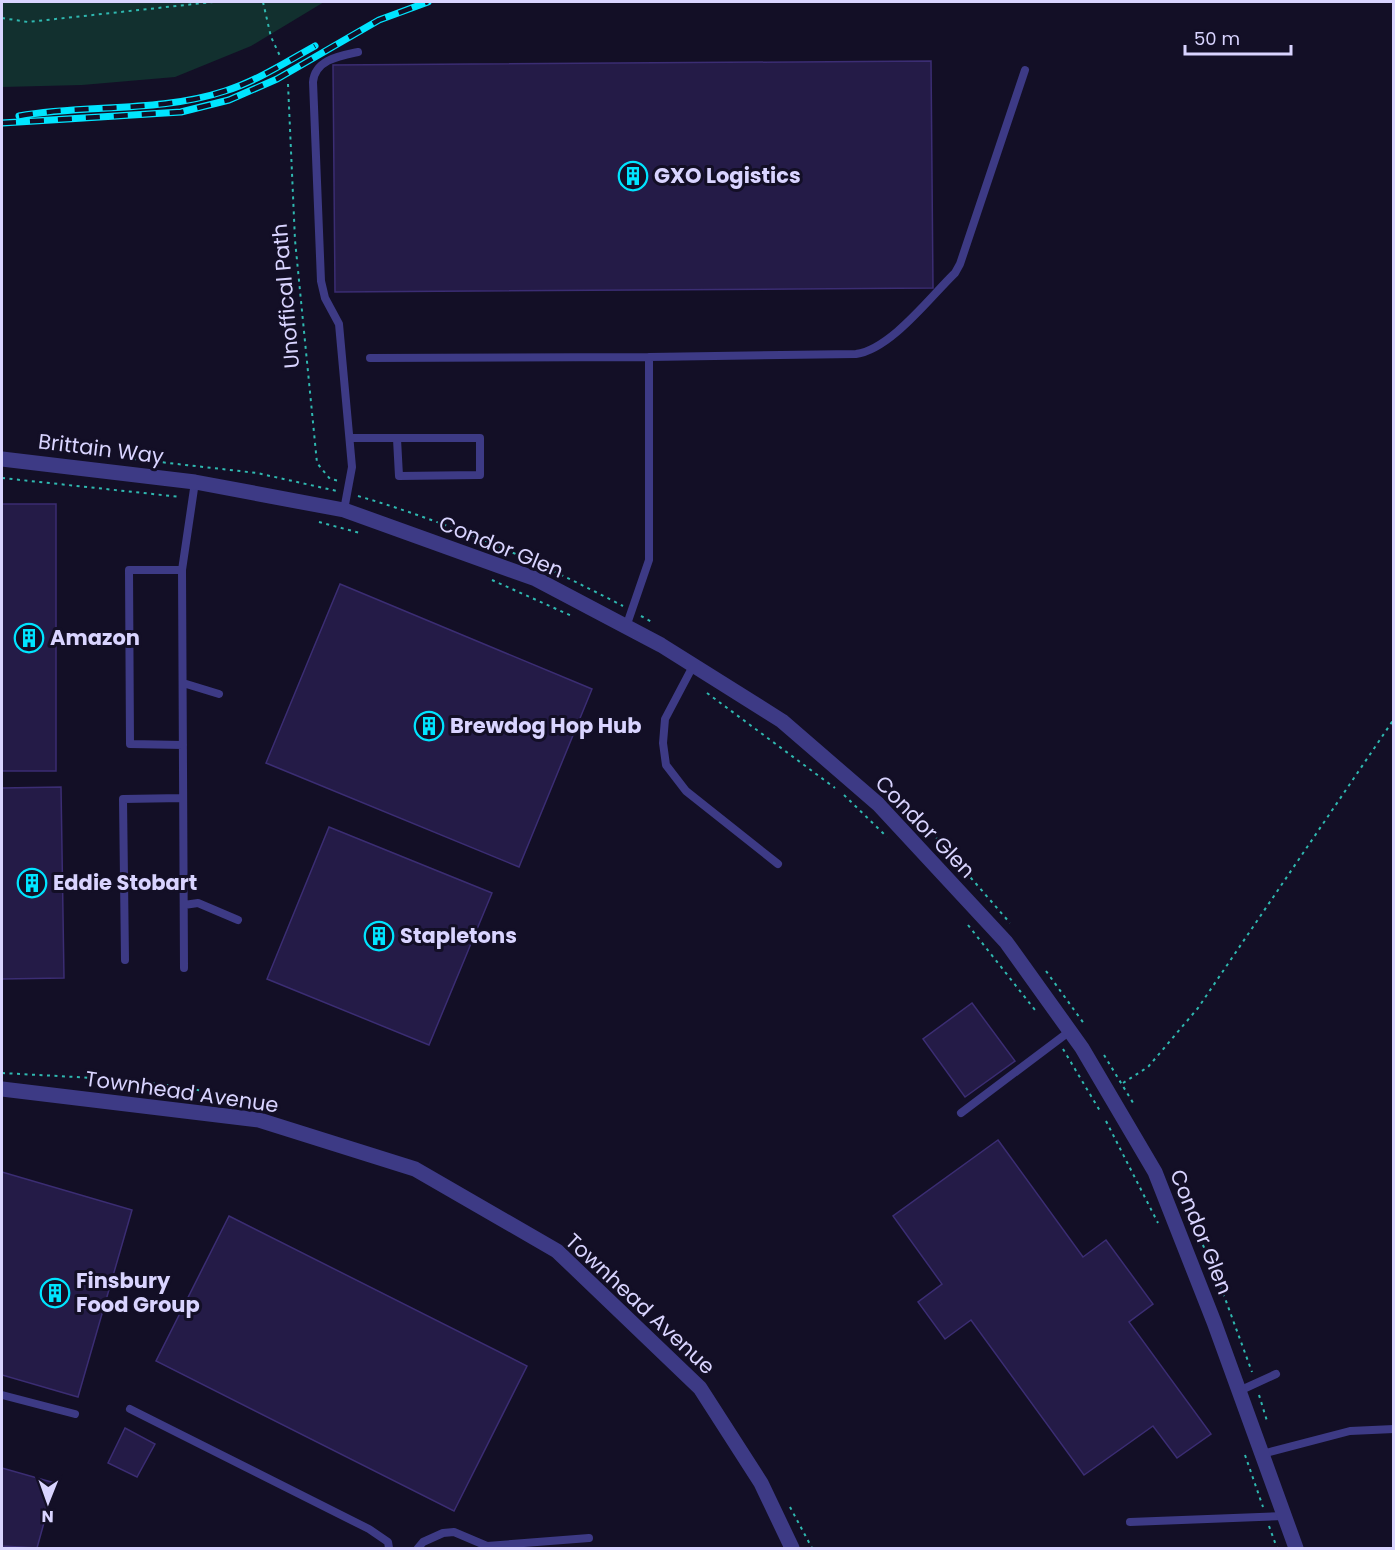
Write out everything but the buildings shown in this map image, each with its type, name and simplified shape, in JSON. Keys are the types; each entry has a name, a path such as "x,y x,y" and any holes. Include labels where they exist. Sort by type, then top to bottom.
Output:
{"street":[{"name":"Brittain Way","path":"2,459 195,482"},
{"name":"Condor Glen","path":"195,482 344,510 536,579 626,627 782,721 878,804 1006,942 1070,1031 1155,1172 1239,1390 1269,1452 1285,1516 1296,1548"},
{"name":"Townhead Avenue","path":"2,1089 258,1120 415,1169 557,1251 700,1388 761,1483 792,1548"}],"lane":[{"path":"344,510 351,482 350,438 339,324 325,298 321,281 313,82 314,72 321,65 337,56 358,52"},
{"path":"370,358 856,354 878,347 955,273 960,264 1025,70"},
{"path":"626,627 650,560 649,357"},
{"path":"350,438 480,438 480,475 399,476 397,439"},
{"path":"184,968 182,570 195,482"},
{"path":"182,570 129,570 130,744 183,745"},
{"path":"693,666 665,719 663,743 666,765 686,791 778,864"},
{"path":"183,683 219,694"},
{"path":"125,960 123,799 183,798"},
{"path":"184,905 198,903 238,920"},
{"path":"961,1113 1070,1031"},
{"path":"1239,1390 1276,1374"},
{"path":"2,1395 75,1414"},
{"path":"130,1409 369,1529 388,1542 389,1548"},
{"path":"1269,1452 1350,1431 1394,1429"},
{"path":"1130,1522 1285,1516"},
{"path":"418,1548 423,1542 443,1533 454,1532 487,1546 590,1538"}],"path":[{"path":"2,18 28,22 213,2"},
{"path":"263,2 271,37 280,56"},
{"name":"Unoffical Path","path":"288,84 296,240 317,463 330,479 351,482"},
{"path":"130,458 257,473 393,506 544,564 652,622"},
{"path":"1108,1091 1148,1067 1198,1008 1394,719"},
{"path":"892,797 933,834 1011,924"},
{"path":"1044,968 1085,1025"},
{"path":"1104,1054 1123,1083 1138,1113"},
{"path":"2,1073 145,1081 215,1092 256,1104"},
{"path":"1184,1203 1215,1271 1256,1383 1269,1452"},
{"path":"786,1501 812,1548"}],"green space":[{"path":"2,2 324,2 251,46 175,77 82,85 2,87"}],"railway":[{"path":"2,123 181,112 229,100 277,79 379,20 428,2"},
{"path":"19,116 148,105 200,98 248,82 315,46"}],"place":[{"name":"GXO Logistics","path":"633,176"},
{"name":"Amazon","path":"29,638"},
{"name":"Brewdog Hop Hub","path":"429,726"},
{"name":"Eddie Stobart","path":"32,883"},
{"name":"Stapletons","path":"379,936"},
{"name":"Finsbury Food Group","path":"55,1293"}]}
